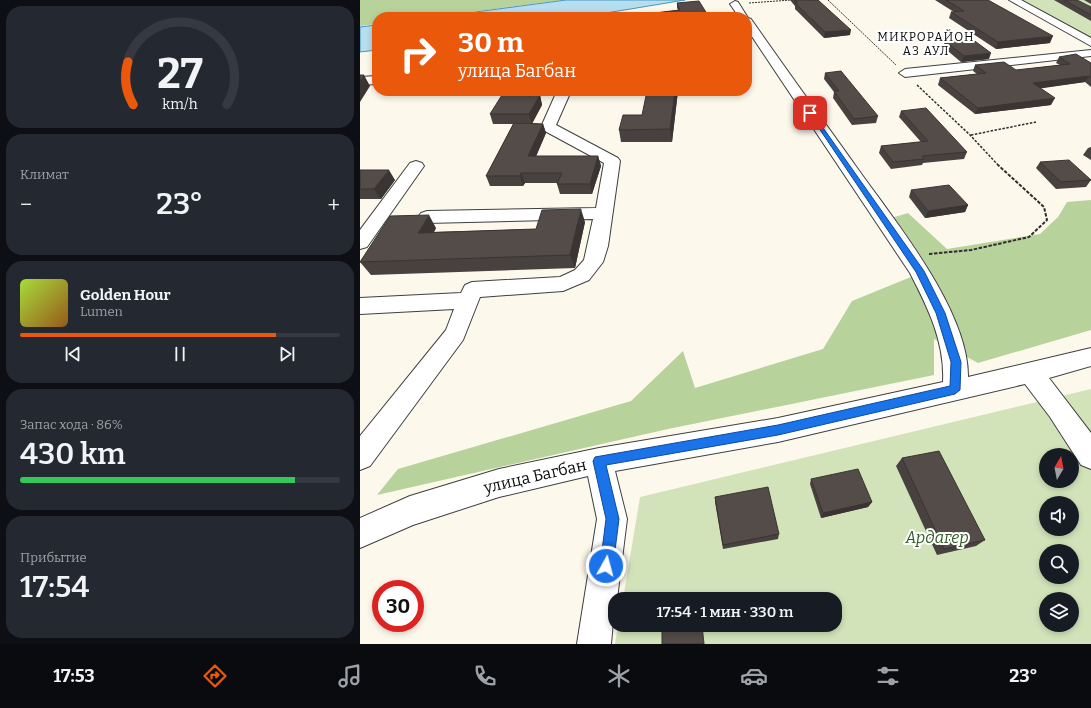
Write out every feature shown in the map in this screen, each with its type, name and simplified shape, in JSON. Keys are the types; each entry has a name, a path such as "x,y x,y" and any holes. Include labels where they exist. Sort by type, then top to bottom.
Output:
{"street":[{"path":"1014,0 1091,43"},
{"path":"735,4 741,12"},
{"path":"752,29 920,271 941,313 956,362 955,390"},
{"path":"905,73 1091,53"},
{"path":"360,81 372,80"},
{"path":"360,457 455,334 472,290 563,284 582,275 593,262 604,213 612,160 548,127 562,96"},
{"path":"360,243 416,166"},
{"path":"427,217 604,213"},
{"path":"360,306 468,300"},
{"name":"улица Багбан","path":"360,533 410,511 499,483 599,461 778,430 1030,373 1091,357"},
{"path":"1030,373 1059,409 1091,456"},
{"path":"594,644 612,519 599,461"}],"path":[{"path":"735,4 791,0"},
{"path":"828,0 970,135 1009,177 1044,207 1047,220 1030,237 971,250 910,256"},
{"path":"970,135 1036,122"}],"green space":[{"path":"360,0 563,0 471,12 372,12 372,25 360,26"},
{"path":"1020,0 1091,0 1091,39"},
{"path":"1091,200 1091,330 978,363 934,339 934,375 668,429 377,495 398,469 631,401 683,351 695,388 823,349 852,301 928,270 888,219 908,213 947,249 1040,234 1058,217 1067,202"},
{"name":"Ардагер","path":"1091,389 1091,644 615,644 617,632 842,632 842,592 624,592 640,497"}],"water":[{"path":"566,0 685,0 612,12 476,12"},
{"path":"372,26 372,51 360,52 360,27"}],"building":[{"path":"795,0 818,0 851,30 825,32 795,3 798,3"},
{"path":"946,0 988,0 1053,36 998,42 951,12 964,11"},
{"path":"1064,0 1077,0 1091,7 1091,15"},
{"path":"699,1 706,12 663,12 680,10 677,3"},
{"path":"972,39 991,53 964,56 945,41"},
{"path":"1076,54 1091,63 1091,78 1089,76 1033,83 1055,98 978,108 940,78 986,73 975,65 1004,62 1016,70 1070,64 1059,57"},
{"path":"841,71 878,116 854,119 834,91 839,91 825,73"},
{"path":"360,75 364,75 360,81"},
{"path":"501,96 539,96 529,114 490,114"},
{"path":"646,96 674,96 670,129 619,130 623,115 642,115"},
{"path":"926,108 967,152 922,156 924,159 893,162 881,146 928,141 901,111"},
{"path":"514,123 543,124 528,156 598,156 590,184 557,184 562,173 521,173 520,176 486,176"},
{"path":"1069,160 1091,180 1061,182 1040,162"},
{"path":"360,170 389,170 374,189 360,189"},
{"path":"949,185 968,205 928,211 911,190"},
{"path":"581,209 570,255 360,262 390,216 429,215 418,233 536,229 542,210"},
{"path":"939,451 985,540 944,549 902,458"},
{"path":"858,469 872,502 823,513 811,479"},
{"path":"768,487 779,534 723,545 715,497"},
{"path":"662,632 703,632 704,644 662,644"}],"district":[{"name":"МИКРОРАЙОН АЗ АУЛ","path":"926,44"}],"route":[{"path":"606,566 612,519 599,461 778,430 955,390 956,362 941,313 920,271 810,113"}]}
